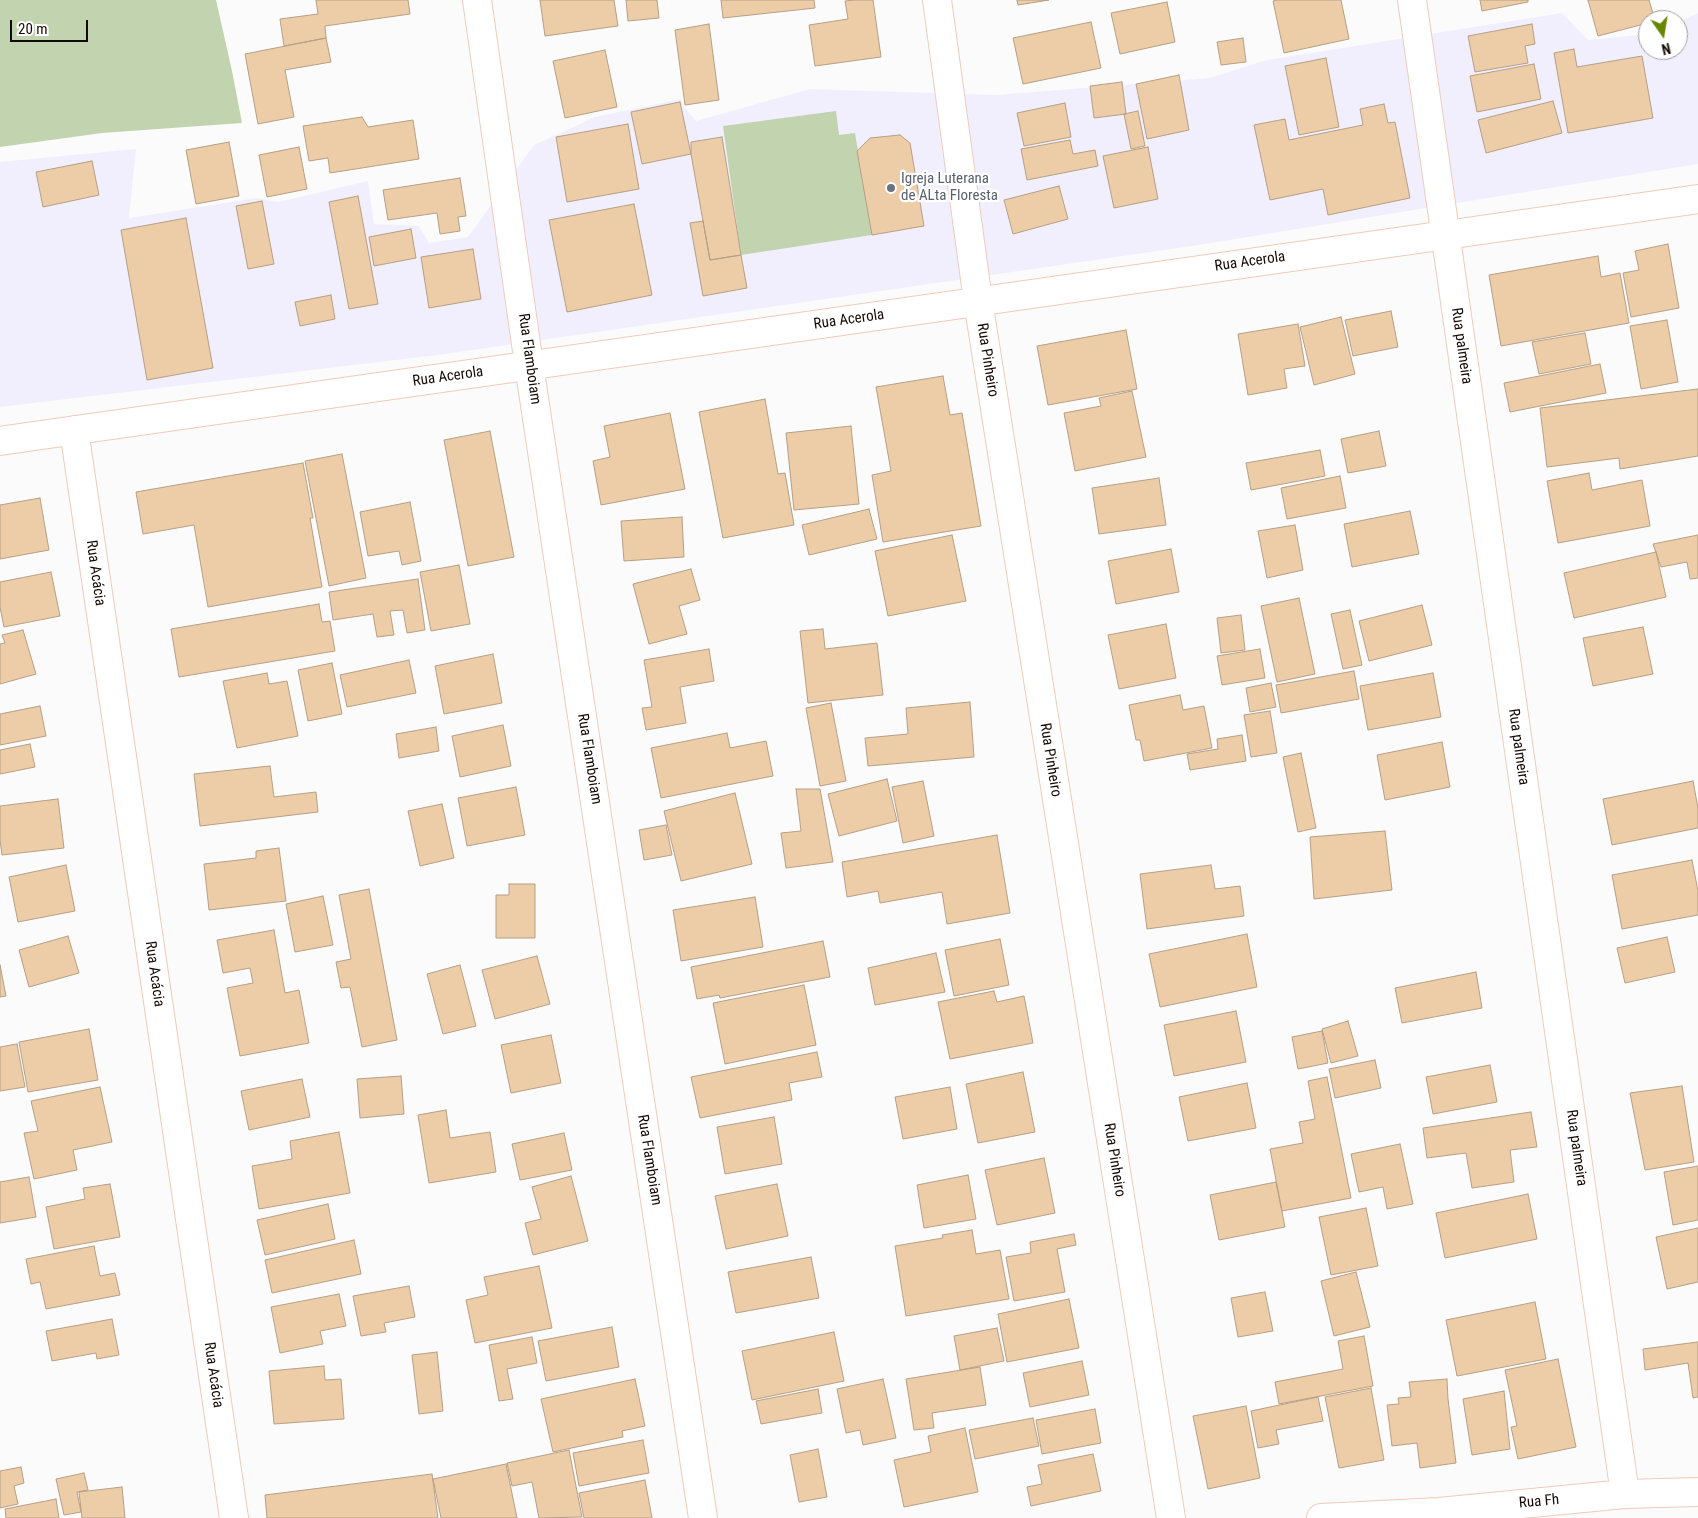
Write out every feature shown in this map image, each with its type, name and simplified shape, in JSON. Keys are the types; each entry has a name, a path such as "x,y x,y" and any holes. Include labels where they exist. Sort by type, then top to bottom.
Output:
{"street":[{"name":"Rua Flamboiam","path":"477,0 703,1518"},
{"name":"Rua Pinheiro","path":"937,0 978,301 1171,1518"},
{"name":"Rua palmeira","path":"1412,0 1625,1494"},
{"name":"Rua Acerola","path":"0,441 1698,198"},
{"name":"Rua Acácia","path":"74,430 234,1518"},
{"name":"Rua Fh","path":"1321,1518 1439,1515 1625,1494 1698,1492"}],"shaded area":[{"path":"1562,13 1588,40 1638,35 1638,60 1688,60 1688,18 1698,13 1698,164 1192,246 438,355 0,407 0,162 136,149 129,218 257,198 278,202 368,181 374,224 419,226 429,243 468,237 534,145 595,117 681,99 684,107 696,121 810,89 996,95 1210,78 1267,60"}],"green space":[{"path":"0,0 216,0 242,123 102,133 0,147"},
{"path":"836,111 839,135 855,133 872,235 741,255 723,126"}],"building":[{"path":"316,0 408,0 410,14 325,26 326,38 284,46 280,19 318,14"},
{"path":"540,0 614,0 618,26 545,36"},
{"path":"626,0 657,0 659,18 628,21"},
{"path":"721,0 814,0 815,8 723,18"},
{"path":"873,0 881,57 815,66 809,25 848,19 845,1"},
{"path":"1017,0 1049,0 1018,5"},
{"path":"1341,0 1349,39 1284,53 1273,1"},
{"path":"1480,0 1528,0 1528,2 1482,11"},
{"path":"1588,0 1649,0 1652,10 1638,10 1638,26 1598,36"},
{"path":"1167,2 1175,42 1120,54 1111,13"},
{"path":"1091,22 1101,68 1023,84 1013,38"},
{"path":"709,24 719,100 685,105 675,30"},
{"path":"1532,24 1535,44 1525,46 1528,63 1475,72 1468,36"},
{"path":"326,38 331,62 285,70 294,117 258,124 245,54"},
{"path":"1243,38 1246,62 1221,65 1217,42"},
{"path":"1574,49 1577,67 1638,57 1638,60 1643,60 1653,118 1568,133 1554,53"},
{"path":"605,50 617,107 565,118 553,61"},
{"path":"1326,58 1339,127 1299,135 1285,66"},
{"path":"1534,64 1541,99 1477,112 1470,76"},
{"path":"1179,75 1189,130 1147,139 1136,84"},
{"path":"1122,82 1126,114 1094,118 1090,86"},
{"path":"1553,101 1562,133 1486,153 1478,120"},
{"path":"680,102 691,154 642,164 631,112"},
{"path":"1065,103 1071,137 1024,146 1017,113"},
{"path":"1384,104 1388,123 1395,122 1410,198 1328,215 1323,189 1270,200 1254,125 1285,119 1289,140 1363,125 1360,109"},
{"path":"1138,111 1145,146 1131,149 1124,114"},
{"path":"362,117 368,127 413,120 419,159 330,173 328,158 309,161 303,126"},
{"path":"628,124 639,189 567,202 556,137"},
{"name":"Igreja Luterana de ALta Floresta","path":"900,135 910,143 924,226 872,235 857,151 870,138"},
{"path":"722,137 741,255 710,260 691,154 691,142"},
{"path":"1070,140 1073,154 1095,150 1098,166 1027,180 1021,149"},
{"path":"229,142 239,196 196,204 186,150"},
{"path":"299,147 307,189 267,197 259,155"},
{"path":"1148,147 1158,199 1114,208 1103,156"},
{"path":"92,161 99,195 43,207 36,172"},
{"path":"460,178 466,216 458,217 460,231 440,234 437,213 388,220 383,190"},
{"path":"1059,186 1068,219 1013,234 1004,200"},
{"path":"358,196 378,304 349,309 329,202"},
{"path":"262,201 274,264 248,269 236,206"},
{"path":"634,204 652,295 567,312 549,220"},
{"path":"186,218 213,368 147,380 121,230"},
{"path":"703,221 710,260 741,255 747,288 703,296 690,223"},
{"path":"411,229 416,258 374,266 369,237"},
{"path":"1668,244 1679,308 1631,317 1623,273 1639,270 1635,251"},
{"path":"473,249 481,299 429,308 421,257"},
{"path":"1598,256 1601,277 1620,273 1629,323 1501,346 1489,275"},
{"path":"331,295 335,319 300,326 295,302"},
{"path":"1391,311 1398,347 1353,356 1345,320"},
{"path":"1341,317 1355,374 1314,385 1300,327"},
{"path":"1667,320 1678,382 1641,389 1630,326"},
{"path":"1298,324 1305,366 1284,369 1287,388 1248,395 1238,334"},
{"path":"1126,330 1137,389 1048,405 1037,346"},
{"path":"1585,333 1591,364 1539,374 1532,342"},
{"path":"1600,364 1606,393 1510,412 1504,383"},
{"path":"943,376 950,415 962,413 981,526 883,542 872,475 891,471 876,387"},
{"path":"1698,389 1698,456 1620,469 1619,458 1547,467 1540,408"},
{"path":"1132,391 1146,457 1075,471 1064,413 1101,406 1099,398"},
{"path":"765,399 778,474 785,473 794,525 723,538 699,412"},
{"path":"670,413 685,489 601,505 593,461 610,457 604,426"},
{"path":"851,426 859,504 794,510 786,433"},
{"path":"490,431 514,557 468,566 444,440"},
{"path":"1379,431 1386,466 1348,473 1341,439"},
{"path":"1320,450 1325,476 1251,490 1246,463"},
{"path":"342,454 366,578 329,586 305,461"},
{"path":"303,463 313,518 310,518 322,587 208,607 194,525 143,534 136,492"},
{"path":"1589,473 1592,490 1642,480 1650,526 1558,543 1547,481"},
{"path":"1340,476 1346,508 1287,519 1281,488"},
{"path":"1159,478 1166,525 1099,534 1092,488"},
{"path":"40,498 49,550 0,559 0,505"},
{"path":"410,502 421,561 402,565 399,551 368,556 360,512"},
{"path":"869,509 877,539 809,555 802,525"},
{"path":"1410,511 1419,554 1352,567 1344,524"},
{"path":"682,517 684,557 624,561 621,521"},
{"path":"1295,525 1303,570 1267,578 1258,531"},
{"path":"952,535 966,601 888,616 875,551"},
{"path":"1698,535 1698,578 1690,579 1687,562 1661,567 1653,544"},
{"path":"1171,549 1179,592 1116,604 1108,561"},
{"path":"1656,552 1666,597 1574,618 1564,573"},
{"path":"459,565 470,624 431,631 420,572"},
{"path":"691,569 700,600 679,606 687,634 649,644 633,584"},
{"path":"51,572 60,616 4,627 0,607 0,582"},
{"path":"418,579 425,630 407,633 403,610 390,611 394,635 377,637 373,614 333,620 329,592"},
{"path":"1299,598 1315,674 1277,682 1261,606"},
{"path":"319,604 322,622 330,621 335,651 179,677 171,629"},
{"path":"1422,605 1432,645 1369,661 1359,621"},
{"path":"1350,610 1362,665 1343,669 1331,614"},
{"path":"1241,615 1245,650 1221,653 1217,618"},
{"path":"1166,624 1176,678 1119,689 1108,635"},
{"path":"1643,627 1653,674 1593,686 1583,638"},
{"path":"823,629 825,649 877,643 883,695 808,703 800,631"},
{"path":"23,630 36,674 0,684 0,644 5,643 2,635"},
{"path":"709,649 714,681 680,687 686,723 646,730 642,708 652,707 644,660"},
{"path":"1260,649 1265,678 1222,685 1217,656"},
{"path":"493,654 502,703 444,714 435,666"},
{"path":"409,660 416,693 347,707 340,675"},
{"path":"332,663 342,714 308,721 298,670"},
{"path":"1354,671 1359,699 1281,713 1276,685"},
{"path":"267,673 269,684 287,681 298,736 237,748 223,681"},
{"path":"1433,673 1441,717 1368,730 1360,686"},
{"path":"1271,683 1276,707 1250,712 1246,688"},
{"path":"1180,695 1183,710 1204,706 1212,748 1144,761 1140,740 1136,740 1129,705"},
{"path":"970,702 974,757 868,766 865,738 908,734 906,708"},
{"path":"831,703 846,781 820,786 806,708"},
{"path":"40,706 46,736 0,745 0,714"},
{"path":"1270,711 1277,753 1251,757 1244,715"},
{"path":"503,725 511,766 460,777 452,736"},
{"path":"436,727 439,751 399,758 396,734"},
{"path":"727,733 730,748 766,741 773,776 661,798 651,748"},
{"path":"1242,735 1246,761 1190,770 1187,754 1218,749 1217,739"},
{"path":"1442,742 1450,787 1385,800 1377,755"},
{"path":"30,744 35,767 0,774 0,750"},
{"path":"1301,753 1316,828 1298,832 1283,757"},
{"path":"270,766 274,797 316,792 318,812 200,826 194,774"},
{"path":"887,779 897,821 839,836 828,794"},
{"path":"923,781 934,836 903,843 892,787"},
{"path":"1693,781 1698,808 1698,828 1612,845 1603,799"},
{"path":"516,787 525,835 467,846 458,798"},
{"path":"796,789 820,789 833,862 786,868 781,833 801,831"},
{"path":"735,793 752,864 681,881 664,811"},
{"path":"58,799 64,848 2,855 0,806"},
{"path":"442,804 454,858 420,866 408,811"},
{"path":"666,825 672,855 644,860 639,830"},
{"path":"1385,831 1392,890 1314,899 1310,837"},
{"path":"997,835 1010,913 947,924 942,892 880,903 878,891 847,897 842,862"},
{"path":"279,848 286,901 209,910 204,864 256,858 256,851"},
{"path":"1692,860 1698,891 1698,915 1622,929 1612,875"},
{"path":"66,865 75,911 18,922 9,877"},
{"path":"1211,865 1215,889 1240,886 1244,916 1147,929 1140,874"},
{"path":"509,884 535,884 535,938 496,938 496,895 509,895"},
{"path":"369,889 397,1040 362,1047 350,987 341,988 336,962 351,959 339,895"},
{"path":"323,896 333,945 295,952 286,904"},
{"path":"755,897 763,947 681,961 673,910"},
{"path":"274,930 285,993 299,990 309,1043 240,1056 227,988 253,983 250,968 223,973 217,940"},
{"path":"1247,934 1257,987 1160,1007 1149,954"},
{"path":"68,936 79,973 29,987 19,950"},
{"path":"1667,937 1675,972 1625,983 1617,948"},
{"path":"1000,939 1009,985 954,996 945,950"},
{"path":"823,941 830,977 720,998 719,995 697,999 691,967"},
{"path":"936,953 945,992 875,1005 868,968"},
{"path":"537,956 550,1004 495,1019 482,970"},
{"path":"0,965 6,996 0,997"},
{"path":"460,965 476,1026 443,1034 427,974"},
{"path":"1476,972 1482,1008 1402,1023 1395,988"},
{"path":"804,985 816,1045 725,1064 713,1003"},
{"path":"994,991 997,1002 1024,996 1033,1043 950,1059 938,1002"},
{"path":"1236,1011 1246,1062 1174,1076 1164,1025"},
{"path":"1348,1021 1358,1056 1331,1063 1322,1029"},
{"path":"89,1029 98,1080 28,1092 19,1042"},
{"path":"1322,1031 1328,1063 1298,1069 1292,1037"},
{"path":"551,1035 561,1083 511,1093 501,1045"},
{"path":"17,1044 25,1087 0,1091 0,1047"},
{"path":"817,1052 822,1077 789,1083 792,1100 700,1118 691,1077"},
{"path":"1375,1060 1381,1088 1335,1098 1329,1069"},
{"path":"1490,1065 1497,1102 1433,1114 1426,1077"},
{"path":"1023,1072 1035,1132 978,1143 966,1084"},
{"path":"401,1076 404,1114 360,1118 357,1079"},
{"path":"1327,1077 1351,1198 1282,1211 1270,1149 1303,1143 1299,1122 1315,1119 1308,1081"},
{"path":"302,1079 310,1117 249,1130 241,1091"},
{"path":"1247,1083 1256,1128 1188,1141 1179,1097"},
{"path":"1682,1086 1694,1162 1645,1170 1630,1093"},
{"path":"100,1087 112,1142 73,1150 77,1170 34,1179 24,1133 38,1131 31,1101"},
{"path":"950,1087 957,1129 903,1139 895,1097"},
{"path":"446,1110 450,1138 490,1132 496,1172 429,1183 418,1115"},
{"path":"1531,1112 1537,1147 1510,1150 1514,1182 1472,1188 1466,1153 1427,1158 1423,1128"},
{"path":"774,1117 782,1164 725,1174 717,1127"},
{"path":"339,1132 350,1193 259,1209 252,1166 292,1159 290,1141"},
{"path":"564,1133 572,1170 520,1180 512,1144"},
{"path":"1400,1144 1413,1204 1387,1209 1383,1187 1359,1192 1351,1154"},
{"path":"1044,1158 1055,1213 997,1225 985,1170"},
{"path":"1698,1166 1698,1220 1673,1225 1664,1172"},
{"path":"968,1175 976,1219 924,1228 917,1185"},
{"path":"571,1176 588,1241 533,1255 525,1223 541,1219 532,1187"},
{"path":"29,1177 36,1217 0,1223 0,1182"},
{"path":"1276,1182 1285,1227 1219,1240 1210,1195"},
{"path":"110,1184 120,1237 54,1249 46,1207 85,1199 83,1188"},
{"path":"777,1184 788,1236 726,1249 715,1196"},
{"path":"1528,1194 1537,1239 1445,1258 1436,1213"},
{"path":"328,1204 335,1239 265,1255 257,1220"},
{"path":"1366,1208 1378,1266 1331,1275 1319,1217"},
{"path":"1698,1228 1698,1282 1667,1289 1656,1237"},
{"path":"972,1230 976,1254 1000,1250 1009,1299 906,1316 895,1246 943,1238 942,1235"},
{"path":"1074,1234 1076,1245 1057,1249 1065,1292 1014,1301 1006,1257 1031,1253 1030,1242"},
{"path":"354,1240 361,1274 272,1293 265,1260"},
{"path":"94,1246 100,1276 115,1273 120,1295 46,1309 40,1282 31,1284 26,1259"},
{"path":"811,1257 819,1298 736,1313 728,1272"},
{"path":"539,1266 552,1328 475,1343 466,1300 488,1295 484,1277"},
{"path":"1356,1272 1370,1327 1334,1336 1321,1281"},
{"path":"409,1286 415,1317 384,1323 386,1332 361,1336 353,1296"},
{"path":"1265,1292 1273,1331 1238,1337 1231,1298"},
{"path":"339,1294 346,1326 320,1331 323,1344 280,1353 271,1307"},
{"path":"1069,1299 1079,1348 1007,1362 998,1314"},
{"path":"1535,1302 1546,1359 1457,1376 1446,1320"},
{"path":"112,1319 119,1355 97,1359 96,1353 52,1361 46,1331"},
{"path":"612,1327 619,1367 546,1381 538,1341"},
{"path":"997,1328 1004,1361 960,1370 954,1336"},
{"path":"834,1332 844,1381 752,1400 742,1351"},
{"path":"1364,1336 1373,1386 1279,1404 1275,1382 1343,1369 1338,1341"},
{"path":"532,1337 537,1363 507,1369 513,1399 499,1401 489,1345"},
{"path":"1698,1342 1698,1397 1693,1398 1688,1363 1645,1370 1643,1349"},
{"path":"437,1352 443,1411 419,1414 412,1355"},
{"path":"1558,1359 1576,1447 1518,1459 1511,1427 1517,1426 1505,1370"},
{"path":"1082,1361 1089,1395 1030,1407 1023,1373"},
{"path":"324,1366 325,1380 341,1379 344,1419 274,1424 269,1371"},
{"path":"980,1367 986,1405 932,1413 934,1428 914,1430 906,1379"},
{"path":"635,1379 645,1426 622,1431 623,1437 553,1452 541,1399"},
{"path":"883,1379 896,1438 863,1445 860,1430 846,1433 837,1389"},
{"path":"1447,1379 1456,1463 1420,1468 1417,1443 1392,1446 1387,1405 1399,1404 1398,1398 1411,1397 1409,1382"},
{"path":"1371,1388 1384,1460 1339,1468 1325,1397"},
{"path":"818,1389 822,1413 761,1424 756,1401"},
{"path":"1504,1391 1510,1449 1472,1455 1463,1399"},
{"path":"1318,1397 1323,1421 1276,1430 1279,1444 1258,1448 1251,1411"},
{"path":"1246,1406 1260,1478 1208,1489 1193,1416"},
{"path":"1095,1409 1101,1443 1042,1454 1036,1420"},
{"path":"1033,1418 1039,1446 975,1459 969,1430"},
{"path":"965,1428 978,1492 904,1507 894,1460 931,1452 928,1436"},
{"path":"643,1440 649,1473 579,1486 573,1453"},
{"path":"818,1449 827,1497 799,1502 790,1455"},
{"path":"569,1450 582,1517 539,1518 532,1482 512,1486 507,1463"},
{"path":"1093,1454 1101,1491 1031,1506 1027,1487 1042,1484 1038,1465"},
{"path":"506,1464 517,1518 441,1518 433,1479"},
{"path":"21,1467 24,1483 14,1486 18,1504 0,1508 0,1471"},
{"path":"84,1473 88,1490 77,1492 81,1512 64,1515 56,1479"},
{"path":"432,1474 438,1518 267,1518 265,1495"},
{"path":"645,1480 652,1518 584,1518 579,1493"},
{"path":"122,1487 125,1518 82,1518 79,1492"},
{"path":"56,1499 59,1518 6,1518 5,1509"}],"place":[{"name":"Igreja Luterana de ALta Floresta","path":"891,188"}]}
